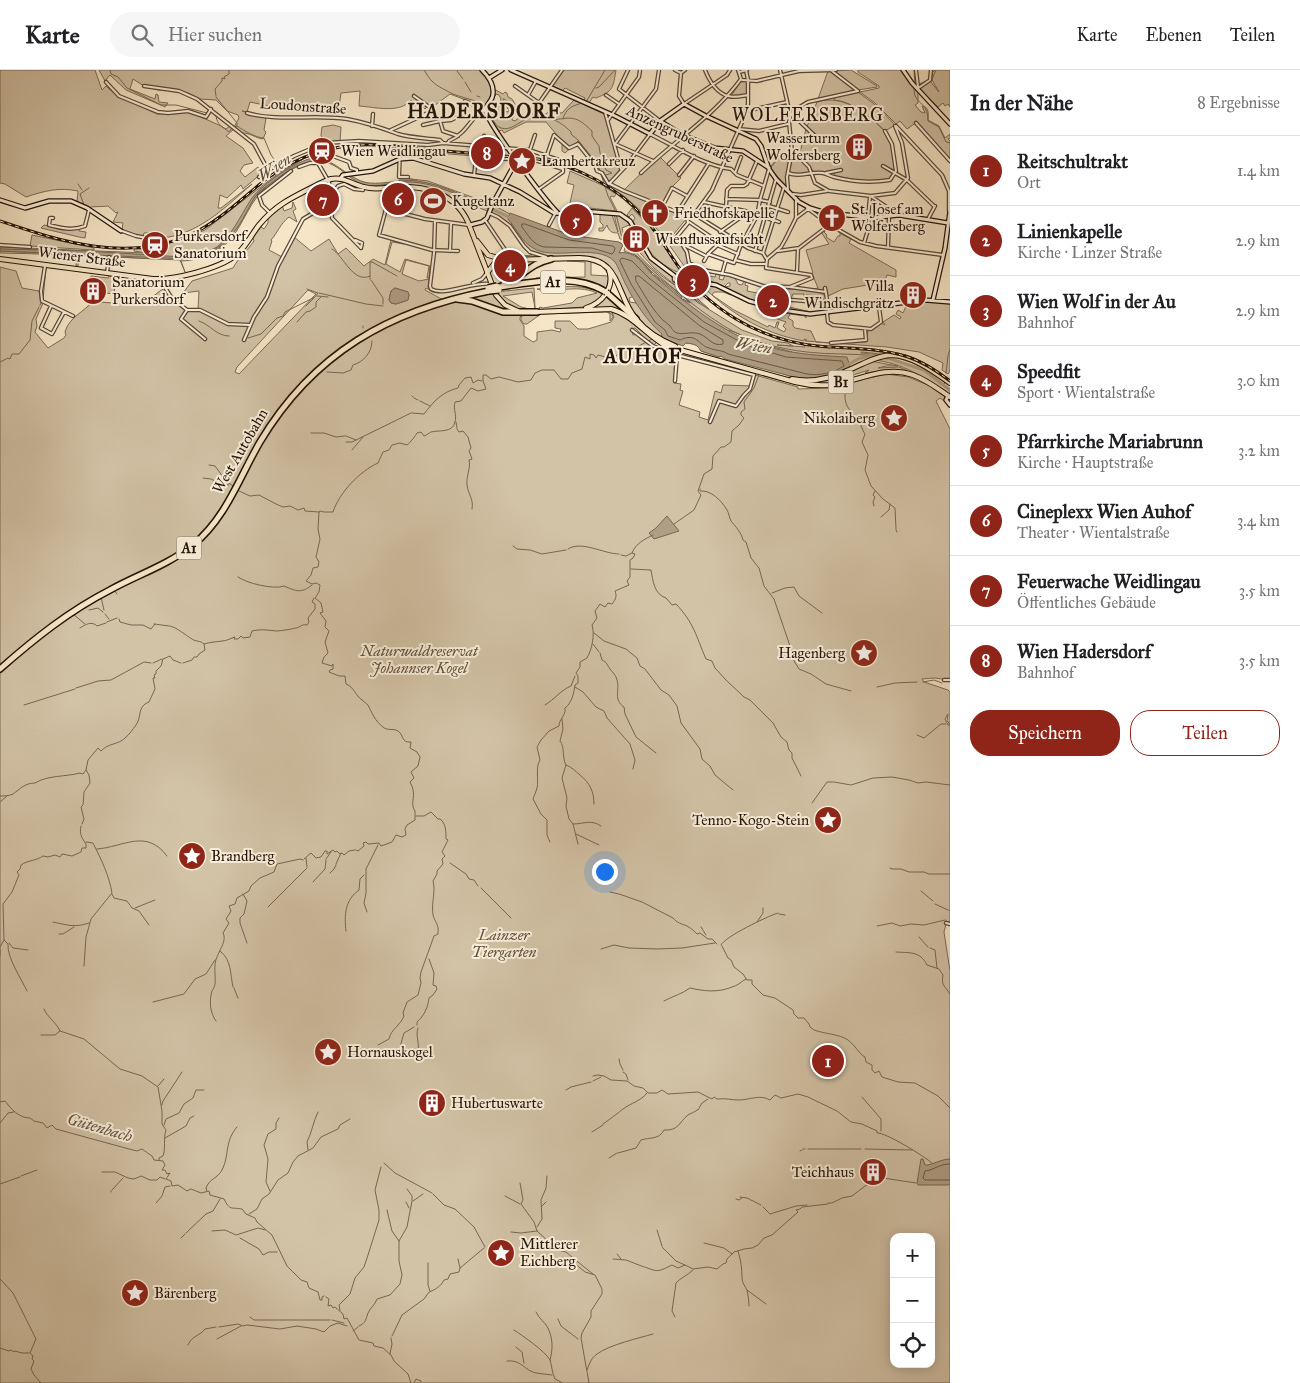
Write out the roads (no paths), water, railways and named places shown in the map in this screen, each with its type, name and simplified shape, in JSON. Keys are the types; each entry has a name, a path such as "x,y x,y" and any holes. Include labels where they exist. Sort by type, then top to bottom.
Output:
{"highway":[{"path":"492,288 513,280 535,264 549,258"},
{"name":"West Autobahn","path":"0,668 32,638 75,606 109,586 163,562 192,542 218,514 257,442 282,406 304,380 337,351 373,327 435,300 492,288 574,284 593,287 606,293 634,319"},
{"name":"West Autobahn","path":"0,668 34,639 76,609 112,588 173,559 194,544 220,516 230,501 259,443 284,408 306,382 339,353 373,330 395,319 449,300 492,288"},
{"path":"449,300 472,301 503,312 537,312"}],"main road":[{"path":"482,70 490,78 493,95 485,109 490,123 557,213"},
{"path":"490,78 502,70"},
{"name":"Anzengruberstraße","path":"511,70 650,134"},
{"path":"903,70 912,83 950,124"},
{"path":"650,134 660,121 684,104 758,141 769,169 776,179 809,209 868,217 899,215 948,223"},
{"path":"660,121 683,135 715,148 743,151 769,169"},
{"path":"342,177 357,172 375,171 400,159 417,159 462,174 487,177 522,193 557,213 581,211 617,213 630,220 651,258 674,275 689,283 714,284 738,297 804,314 828,313 933,300 950,302"},
{"path":"470,225 485,220 517,160"},
{"name":"B1","path":"270,212 284,201 328,180 342,177 365,188 413,187 436,192 454,202 467,218 492,288 498,298 508,307 520,311 537,312 611,309 634,319 655,336 669,344 800,383 817,385 835,384 878,372 900,372 920,378 933,385 948,397"},
{"path":"0,200 25,208 49,201 66,201 78,204 121,231"},
{"path":"551,205 551,211"},
{"name":"Wiener Straße","path":"0,258 165,278 185,275 207,269 230,259 242,249 270,212"},
{"path":"933,300 950,212"},
{"name":"B1","path":"474,236 488,255 507,261 586,258 603,263 613,273 634,319 659,344 700,359 805,381 820,381 833,378 888,355 917,362 950,383"},
{"path":"488,273 496,263 507,261"},
{"path":"574,310 596,304 608,292 611,276 603,263"},
{"path":"490,279 491,267"},
{"path":"948,397 950,405"}],"street":[{"path":"537,113 539,103 562,70"},
{"path":"628,70 620,89 660,121"},
{"path":"608,121 639,77 640,70"},
{"path":"615,144 656,90 659,70"},
{"path":"675,70 681,73"},
{"path":"685,70 681,73 679,96 684,104 727,75 730,70"},
{"path":"705,70 713,84 729,96 748,95"},
{"path":"547,156 554,135 569,148 579,144 608,183 627,193 688,217 694,214 714,187 739,130 746,111 748,95 746,70 738,71 741,80"},
{"path":"780,70 791,114 815,136"},
{"path":"741,80 758,81 800,70 836,70"},
{"path":"788,190 788,174 792,149 789,124 791,114 805,103 858,91 832,70"},
{"path":"916,70 917,88"},
{"path":"917,88 930,80 931,70"},
{"path":"641,173 729,96 741,80"},
{"path":"528,95 536,81"},
{"path":"106,82 119,96 158,112 168,113 184,110 203,117 207,116 210,110"},
{"path":"144,86 184,93 198,99 256,146 268,170"},
{"path":"515,86 539,103"},
{"path":"606,95 619,105"},
{"path":"391,130 430,112 432,109 414,96"},
{"path":"464,101 485,109"},
{"path":"746,111 787,102"},
{"path":"448,143 459,136 477,114 485,109"},
{"path":"605,112 622,170"},
{"name":"Loudonstraße","path":"247,113 267,117 339,118 401,134 442,141 442,143"},
{"path":"372,126 373,114"},
{"path":"423,125 456,118"},
{"path":"440,121 444,132 459,136"},
{"path":"916,123 950,161"},
{"path":"739,130 759,131 789,124"},
{"path":"908,180 903,148 896,126 940,172 946,182 950,212"},
{"path":"824,173 870,183 890,180 896,172 892,144 885,131"},
{"path":"608,183 622,170 650,134"},
{"name":"Anzengruberstraße","path":"650,134 722,169 730,169 764,186"},
{"path":"484,136 488,141 488,146"},
{"path":"530,150 535,136"},
{"path":"259,177 299,153 324,144 358,141 428,145 448,143 530,150 566,162"},
{"path":"615,144 653,161"},
{"path":"400,149 399,177 408,177"},
{"path":"792,149 809,167 816,183 829,191"},
{"path":"670,164 683,150"},
{"path":"330,156 349,162 351,168 357,172"},
{"path":"679,175 694,156"},
{"path":"735,173 741,157"},
{"path":"474,176 476,158 510,159"},
{"path":"517,160 538,161 563,170 539,189"},
{"path":"726,207 728,188 746,186 757,161"},
{"path":"299,167 304,164 318,163 328,180 332,218 353,240"},
{"path":"676,213 709,163"},
{"path":"882,166 908,180 935,206 928,220"},
{"path":"736,261 741,244 757,214 769,169"},
{"path":"788,174 798,176 841,170"},
{"path":"270,212 262,205 259,196 291,171"},
{"path":"755,251 776,179"},
{"path":"793,194 801,195 829,191 870,196 897,192 908,180"},
{"path":"244,340 250,325 267,297 278,266 304,217 317,210 338,185 344,184 354,189 363,190"},
{"path":"763,253 784,187"},
{"path":"662,206 672,188 687,196"},
{"path":"870,196 899,215"},
{"path":"864,243 868,230 870,196"},
{"path":"790,287 812,277 811,275 767,269 766,264 767,259 782,246 796,218 796,198"},
{"path":"726,199 770,202"},
{"path":"704,202 757,214 780,222"},
{"path":"769,206 788,212"},
{"path":"317,210 323,215 332,207"},
{"path":"796,218 809,209 851,238 864,243 943,254"},
{"path":"53,218 50,218 49,225 66,229 82,228 85,226 89,210"},
{"path":"458,252 434,250 379,235 386,210 451,224 470,225"},
{"path":"489,212 510,226 530,252 549,258"},
{"path":"720,232 748,212"},
{"path":"549,225 557,213"},
{"path":"694,214 741,244 763,253 767,259"},
{"path":"888,247 889,216"},
{"path":"688,217 689,222 720,243"},
{"path":"462,225 466,222 467,218"},
{"path":"485,220 513,261"},
{"path":"435,221 430,289 438,292 476,283 492,288"},
{"path":"689,222 674,240 707,255 726,260 766,264"},
{"path":"776,252 798,249 828,223"},
{"path":"450,251 451,224"},
{"path":"121,231 158,240"},
{"path":"704,261 707,255 727,236"},
{"path":"682,244 688,252 689,263 703,270 762,286 790,287 826,292"},
{"path":"0,245 30,247"},
{"path":"157,252 159,246"},
{"path":"717,246 738,254"},
{"path":"782,246 786,250"},
{"path":"797,272 798,249"},
{"path":"507,261 509,255"},
{"path":"108,272 109,257"},
{"path":"722,274 726,260"},
{"path":"45,264 41,291 42,301 73,316"},
{"path":"464,286 480,280 488,273"},
{"path":"674,275 674,280 687,288 686,292"},
{"path":"165,278 170,296 186,311 200,310 228,324 250,325"},
{"path":"825,288 828,304 828,322 834,325 865,329 872,328 880,322 879,307"},
{"path":"780,299 828,304"},
{"path":"51,306 42,329 54,334 64,312"},
{"path":"186,311 181,319 205,339"},
{"path":"831,343 866,340 865,329"},
{"path":"632,330 649,344 659,344 677,355 700,359 754,375 751,386 736,406 719,401 710,422"},
{"path":"675,382 677,355"},
{"path":"944,680 950,680"}],"water":[{"path":"313,158 327,161 364,182 417,181 445,188 490,207 489,209 450,192 420,183 404,182 376,186 365,185 333,165 317,161 294,167 257,194 240,224 228,239 214,250 197,257 187,259 0,251 0,249 87,251 183,257 197,256 209,252 226,238 252,198 271,180 298,163"},
{"path":"510,213 570,235 619,242 623,245 619,253 628,253 636,257 652,274 680,297 709,319 729,331 772,348 816,355 847,357 850,367 848,370 819,380 798,378 725,359 721,356 701,351 693,344 686,343 683,346 661,338 662,334 646,318 633,298 614,261 596,253 541,252 522,239 508,219"},
{"path":"395,288 408,292 408,300 396,304 391,303 389,300 391,291"},
{"path":"667,516 679,531 654,539 649,533"},
{"path":"921,1159 927,1165 950,1159 950,1184 918,1185"}],"waterway":[{"path":"110,70 111,74 118,77 127,88 161,105 176,105 207,113 212,112 219,124 229,132 232,128"},
{"path":"216,96 215,89 222,81 222,78 225,79 224,77 229,74 229,70"},
{"path":"424,70 439,87 485,106 496,124 501,128 511,128 526,119 538,116 550,118 567,128 598,165 608,196 615,210 621,234 629,249 663,280 711,318 743,336 764,344 816,353 876,356"},
{"path":"586,102 605,70"},
{"path":"596,88 615,70"},
{"path":"914,70 915,84"},
{"path":"932,79 936,70"},
{"path":"457,71 463,79"},
{"path":"919,84 929,80"},
{"path":"465,82 471,92"},
{"path":"914,88 916,97 926,109 928,121 939,127 946,142 950,143"},
{"path":"216,97 237,123 237,126"},
{"path":"563,119 570,108 583,103"},
{"path":"547,118 554,120 576,119 592,131 592,136 599,146 606,170 612,173 606,175"},
{"path":"233,127 237,126 246,132 264,138 271,155 277,163"},
{"path":"771,167 780,157"},
{"path":"260,178 271,169"},
{"path":"78,184 82,190"},
{"path":"84,205 80,194 89,188"},
{"name":"Wien","path":"490,208 511,218"},
{"path":"332,249 354,273 364,277 370,276"},
{"path":"370,279 370,262 372,262"},
{"path":"372,262 397,276"},
{"path":"40,305 43,299 46,268"},
{"path":"371,280 383,298 383,304"},
{"path":"248,338 261,334 277,318 283,316 285,312 315,297 318,293 307,289"},
{"path":"319,293 383,306"},
{"path":"168,295 174,301"},
{"path":"317,296 328,297"},
{"path":"297,322 306,312 316,307 316,302 321,297"},
{"path":"306,306 314,298"},
{"path":"42,302 49,306"},
{"path":"0,362 8,358 10,359 12,354 19,354 30,340 32,321 39,307"},
{"path":"52,307 62,312"},
{"path":"199,321 224,336 229,336"},
{"path":"356,850 358,851 364,846 363,843 366,842 368,844 379,843 381,846 392,842 396,835 402,837 406,835 405,829 407,825 415,820 413,788 410,782 414,778 411,772 418,766 420,757 417,752 410,748 411,742 404,740 398,731 385,728 378,722 368,705 346,684 345,676 329,672 333,669 333,664 332,666 322,663 328,653 325,642 329,631 325,627 326,621 320,613 323,612 321,603 315,598 319,592 320,585 306,581 311,575 313,568 318,567 319,562 316,557 320,539 318,529 319,512 333,512 340,497 351,483 364,471 378,463 383,452 389,450 392,445 400,443 407,445 417,433 421,432 424,436 431,432 452,428 455,419 455,402 461,401 471,388 478,391 486,389 483,375 491,379 499,377 518,382 531,380 535,373 542,370 554,370 561,379 568,379 572,373 582,369 585,357 590,359 590,354 596,358 598,355 613,359 620,352 635,348 652,339"},
{"path":"327,372 343,373 351,370 353,365 360,362 366,356 372,341"},
{"path":"946,373 950,349"},
{"name":"Wien","path":"847,365 860,358 876,356 891,359 924,370 950,390"},
{"path":"674,524 694,510 701,495 698,491 704,474 712,469 713,456 721,447 731,442 732,431 744,418 741,415 741,412 745,409 744,402 754,388 759,375"},
{"path":"412,413 424,414 439,398 447,392 458,388 465,378 471,377 473,383 478,380 482,381"},
{"path":"839,389 845,393 847,406 865,434 862,442 868,455 865,470 871,486 895,508 896,529"},
{"path":"414,398 418,400"},
{"path":"420,401 430,406"},
{"path":"346,442 352,442 411,413"},
{"path":"456,422 457,428"},
{"path":"457,429 459,432 463,431 468,437 471,448 469,451 472,459 469,460 467,482 472,509"},
{"path":"311,433 324,433 336,437 345,436"},
{"path":"346,436 356,440"},
{"path":"352,450 363,437"},
{"path":"209,465 215,466 226,481 233,486"},
{"path":"203,478 229,485"},
{"path":"700,489 700,491 712,494 722,503 728,511 731,521 746,542 751,558 759,568 764,586 774,599 793,659 799,669 826,684 851,691"},
{"path":"239,491 250,496 259,495 283,507 290,506 298,510 304,508 305,511 319,512"},
{"path":"874,506 875,497 873,495 875,491"},
{"path":"881,517 889,510 890,504"},
{"path":"550,842 547,835 547,820 541,814 533,799 537,788 540,760 537,747 549,731 559,726 565,708 571,700 575,685 578,683 576,673 580,667 580,662 587,658 592,646 592,625 597,618 595,611 600,604 605,607 608,603 612,604 616,598 615,591 629,585 627,581 630,577 630,560 635,554 632,553 638,544 653,535"},
{"path":"513,546 517,549 530,550 542,554 566,550"},
{"path":"568,549 579,546 619,554"},
{"path":"621,555 626,556 632,553"},
{"path":"631,569 651,570 653,583 659,593 672,605 676,604 687,617 706,659 712,661 715,668 726,680 773,723 781,737 787,742 801,776"},
{"path":"238,577 247,582 274,587 284,586 298,591 305,590 312,585"},
{"path":"772,593 794,587 799,596 822,613"},
{"path":"114,590 117,594"},
{"path":"101,597 104,610"},
{"path":"183,663 192,660 205,650 204,644 226,641 235,637 234,639 238,639 241,636 243,638 250,637 252,631 255,630 280,631 307,625 309,622 308,618 315,609 315,604 312,602 314,598"},
{"path":"89,610 98,608 103,612"},
{"path":"73,614 85,624"},
{"path":"105,614 109,619"},
{"path":"107,622 117,618"},
{"path":"119,619 120,622 131,625 143,625 151,629 155,624"},
{"path":"80,628 89,624 97,626 106,623"},
{"path":"154,624 169,626"},
{"path":"170,626 193,640 204,644"},
{"path":"594,633 604,641 626,649 637,658 640,666 645,669 661,690 669,695 677,706 681,723 700,749 702,759 710,766 715,775 733,790"},
{"path":"593,644 599,652"},
{"path":"600,653 602,660 616,677 618,684 617,695 636,737 656,753"},
{"path":"82,824 84,819 81,807 83,805 84,792 90,783 86,770 88,760 98,748 101,751 126,737 138,722 141,709 149,702 155,689 153,678 155,678 154,675 161,666 163,659 170,656 173,660 181,663"},
{"path":"153,663 162,659"},
{"path":"76,688 98,681 111,680 144,662 151,663"},
{"path":"545,705 571,686 575,676"},
{"path":"923,682 934,680 942,683"},
{"path":"877,687 895,683 917,682"},
{"path":"575,687 583,692 596,707 604,711 607,718 630,744 635,760 633,769"},
{"path":"24,705 75,689"},
{"path":"562,719 563,729 560,741 566,765 562,778 567,798 566,806 569,819 573,824 578,844"},
{"path":"917,735 924,738 941,724 946,724"},
{"path":"566,765 573,769 589,785 594,804"},
{"path":"0,796 11,795 25,785 40,780 83,774 86,770"},
{"path":"834,782 851,785 873,778 892,777 918,783 950,785"},
{"path":"812,803 827,782 833,782"},
{"path":"0,802 7,796"},
{"path":"378,1045 389,1039 404,1016 403,1013 407,1002 418,995 421,972 434,936 438,934 438,928 433,915 433,881 437,871 443,864 442,859 445,856 442,852 448,840 446,839 443,823 431,812 424,816 416,816"},
{"path":"573,824 591,822 601,826"},
{"path":"27,991 12,962 8,944 4,940 3,904 12,892 19,875 17,872 21,865 43,856 55,855 60,857 62,854 72,856 81,852 82,848 86,848 81,834 81,826"},
{"path":"576,834 599,845"},
{"path":"97,849 134,841 143,841 151,843 167,856"},
{"path":"84,966 86,937 91,919 112,893 107,873 93,843 86,842"},
{"path":"367,912 364,903 366,869 378,845"},
{"path":"304,859 311,853 316,858 321,857 325,851 327,851 327,854 333,850 344,855 349,851 355,850"},
{"path":"326,859 331,852"},
{"path":"336,864 341,853"},
{"path":"306,858 307,867"},
{"path":"216,1021 211,1011 211,999 215,984 216,960 224,942 223,933 229,923 226,919 231,911 229,906 235,904 237,898 249,891 251,886 260,878 274,872 277,864 303,860"},
{"path":"313,882 325,869 326,860"},
{"path":"450,863 466,874 469,879 474,880 478,886"},
{"path":"330,873 336,865"},
{"path":"268,907 307,868"},
{"path":"890,868 909,872 950,874"},
{"path":"346,931 346,908 351,898 359,890 360,879 364,875"},
{"path":"481,888 511,918"},
{"path":"921,891 933,901"},
{"path":"610,892 642,902 673,918 697,934 700,933 708,939 712,939 717,944"},
{"path":"112,894 114,898 127,901 132,908 139,911 149,925"},
{"path":"243,894 247,901 244,914 240,918 240,923 247,943"},
{"path":"135,908 155,900"},
{"path":"935,904 948,910"},
{"path":"757,922 763,913 763,908"},
{"path":"721,945 738,932 778,913"},
{"path":"779,914 785,915"},
{"path":"877,926 892,923 900,926 911,924 924,925 945,920"},
{"path":"946,921 950,922"},
{"path":"53,922 75,926 89,923"},
{"path":"59,934 63,934 74,927"},
{"path":"701,927 706,935"},
{"path":"919,937 928,947"},
{"path":"0,947 4,940"},
{"path":"9,943 13,948 28,950"},
{"path":"601,949 614,945 629,948 657,949 682,948 715,943"},
{"path":"722,946 734,967 747,980 752,980 752,984 763,995 775,998 793,1010 798,1018 804,1018 814,1030 840,1036 848,1040 865,1057 866,1062 872,1065 872,1070 875,1073 879,1071 882,1077 898,1082 915,1083 938,1096 950,1108"},
{"path":"930,948 935,950 937,968"},
{"path":"0,949 0,956"},
{"path":"220,951 229,963 233,987"},
{"path":"896,952 918,955 927,965 939,969 943,975 943,984 950,994"},
{"path":"417,1025 428,1005 429,998 437,989 433,985 434,973 429,959"},
{"path":"153,1002 184,994 195,979 206,974 215,960"},
{"path":"664,1001 690,988 716,991 736,986 746,979"},
{"path":"234,988 238,998"},
{"path":"44,1009 60,1031 84,1039 120,1069 142,1076 158,1087 162,1124 166,1130 164,1153 159,1160"},
{"path":"400,1047 404,1033 414,1027"},
{"path":"418,1028 418,1051"},
{"path":"41,1035 55,1035 60,1031"},
{"path":"619,1059 623,1070"},
{"path":"162,1105 182,1072"},
{"path":"623,1072 628,1080"},
{"path":"593,1076 598,1075 611,1080 627,1081 634,1086 643,1088 648,1093 657,1093 662,1090 668,1094 698,1092 712,1099 714,1097 717,1099 739,1100 758,1097 770,1100 775,1095 781,1098 798,1094 837,1111 851,1122 862,1124 877,1131 877,1133 896,1140 932,1163"},
{"path":"593,1081 601,1077"},
{"path":"158,1086 164,1079"},
{"path":"566,1090 591,1082"},
{"path":"164,1125 166,1119 179,1113 184,1104 193,1098 196,1090 204,1090"},
{"path":"603,1124 647,1093"},
{"path":"862,1097 881,1119 881,1131"},
{"path":"699,1108 708,1099"},
{"name":"Gütenbach","path":"0,1102 5,1101 19,1115 43,1123 47,1128 52,1125 56,1129 129,1149 137,1151 142,1149 152,1156 154,1160 163,1161 165,1165 162,1170 165,1170 167,1174 170,1173 166,1179 171,1181 172,1186 178,1185 187,1191 191,1189 201,1193 209,1191 210,1195 224,1199 229,1207 242,1209 246,1214 255,1218 272,1235 287,1266 301,1280 307,1282 309,1288 318,1292 320,1300 324,1296"},
{"path":"618,1153 636,1148 641,1140 657,1137 664,1130 676,1128 688,1115 699,1109"},
{"path":"0,1123 8,1113 14,1112"},
{"path":"308,1150 307,1142 318,1112"},
{"path":"165,1138 186,1126 190,1118 194,1116"},
{"path":"270,1191 266,1182 268,1159 264,1145 268,1134 276,1129 276,1123 279,1118"},
{"path":"249,1214 257,1209 262,1199 269,1194 278,1180 288,1173 298,1156 313,1148 321,1137 338,1129 340,1125 350,1119"},
{"path":"592,1132 603,1125"},
{"path":"207,1191 207,1185 222,1170 230,1138 237,1127"},
{"path":"808,1149 861,1149"},
{"path":"865,1149 912,1150"},
{"path":"609,1158 617,1153"},
{"path":"384,1163 395,1173 432,1193"},
{"path":"340,1310 339,1305 350,1294 355,1278 364,1267 379,1220 375,1190 381,1167"},
{"path":"21,1176 37,1170"},
{"path":"102,1172 115,1172 134,1179 141,1176 150,1180 157,1180 160,1177 165,1179"},
{"path":"537,1227 542,1219 541,1200 546,1188 547,1176"},
{"path":"0,1184 20,1177"},
{"path":"112,1190 123,1178"},
{"path":"645,1267 656,1271 672,1265 678,1268 685,1265 693,1269 708,1267 717,1269 726,1263 727,1259 734,1252 752,1248 758,1245 764,1238 772,1235 798,1212 796,1210 802,1207 828,1204 852,1196 865,1186 883,1178 916,1183"},
{"path":"520,1183 523,1200 521,1204 534,1222 537,1231 557,1246 558,1250 566,1252 573,1258 573,1262 585,1272 595,1275 602,1289 602,1294 591,1311 591,1317 581,1338 589,1383"},
{"path":"156,1203 162,1196 165,1187 170,1186"},
{"path":"359,1326 364,1322 377,1299 390,1295 400,1284 402,1275 399,1261 399,1241 407,1227 412,1201 412,1196 407,1189"},
{"path":"413,1201 423,1194"},
{"path":"433,1194 444,1205 455,1209 474,1227 485,1247"},
{"path":"505,1196 520,1204"},
{"path":"740,1197 747,1198 761,1205"},
{"path":"736,1199 742,1198"},
{"path":"186,1233 206,1214 213,1211 220,1199"},
{"path":"406,1202 409,1208"},
{"path":"542,1206 546,1202"},
{"path":"763,1207 770,1214 796,1206 807,1205"},
{"path":"387,1210 392,1231 399,1241"},
{"path":"212,1231 225,1230 236,1235 258,1228 265,1230"},
{"path":"657,1230 662,1246"},
{"path":"511,1232 537,1231"},
{"path":"181,1238 185,1234"},
{"path":"240,1238 259,1249 263,1255 269,1252 277,1252"},
{"path":"704,1243 724,1248 732,1254"},
{"path":"662,1247 676,1261 685,1265"},
{"path":"392,1336 402,1315 424,1299 429,1292 438,1288 444,1280 448,1279 450,1274 459,1272 460,1268 484,1248"},
{"path":"738,1251 742,1280 747,1290 749,1306"},
{"path":"617,1254 621,1259"},
{"path":"573,1258 593,1274"},
{"path":"458,1259 460,1268"},
{"path":"613,1259 626,1260 644,1267"},
{"path":"428,1263 428,1285 430,1291"},
{"path":"675,1317 672,1311 676,1283 693,1270"},
{"path":"0,1279 13,1293 36,1339 30,1353 34,1361 31,1369 41,1383"},
{"path":"747,1290 766,1304"},
{"name":"Gütenbach","path":"326,1297 329,1299 328,1306 335,1307 343,1314 344,1319 347,1318 359,1340 373,1343 374,1346 383,1348 408,1374 411,1383"},
{"path":"536,1312 550,1332 552,1340 550,1360"},
{"path":"250,1317 254,1320 330,1320"},
{"path":"558,1319 561,1326 578,1339"},
{"path":"332,1320 344,1323"},
{"path":"219,1327 238,1324 280,1329 297,1326 324,1332 330,1326 338,1323 347,1326"},
{"path":"217,1339 241,1326"},
{"path":"188,1345 191,1340 205,1329 216,1327"},
{"name":"Gütenbach","path":"353,1331 358,1327"},
{"path":"514,1330 544,1352 550,1360 555,1379 563,1383"},
{"path":"587,1370 593,1357 602,1351 624,1342 653,1334"},
{"path":"390,1354 391,1338"},
{"path":"516,1347 522,1352 524,1363"},
{"path":"0,1348 14,1352 29,1353"},
{"path":"507,1361 519,1363 532,1372 552,1375"},
{"name":"Gütenbach","path":"414,1383 416,1379 421,1381 421,1383"}],"railway":[{"path":"0,221 71,242 119,248 144,247 168,243 202,229 277,172 303,158 331,149 345,146 375,145 538,159 553,162 582,173 597,180 623,198 650,224 678,266 697,288 719,308 736,319 765,333 796,343 897,354 924,364 950,381"}],"place":[{"name":"Wasserturm Wolfersberg","path":"859,147"},
{"name":"Wien Weidlingau","path":"322,151"},
{"name":"Wien Hadersdorf","path":"487,153"},
{"name":"Lambertakreuz","path":"522,161"},
{"name":"Cineplexx Wien Auhof","path":"398,199"},
{"name":"Feuerwache Weidlingau","path":"323,200"},
{"name":"Kugeltanz","path":"433,201"},
{"name":"Friedhofskapelle","path":"655,213"},
{"name":"St. Josef am Wolfersberg","path":"832,218"},
{"name":"Pfarrkirche Mariabrunn","path":"576,220"},
{"name":"Wienflussaufsicht","path":"636,239"},
{"name":"Purkersdorf Sanatorium","path":"155,245"},
{"name":"Speedfit","path":"510,266"},
{"name":"Wien Wolf in der Au","path":"693,281"},
{"name":"Sanatorium Purkersdorf","path":"93,291"},
{"name":"Villa Windischgrätz","path":"913,295"},
{"name":"Linienkapelle","path":"773,301"},
{"name":"Nikolaiberg","path":"894,418"},
{"name":"Hagenberg","path":"864,653"},
{"name":"Tenno-Kogo-Stein","path":"828,820"},
{"name":"Brandberg","path":"192,856"},
{"name":"Hornauskogel","path":"328,1052"},
{"name":"Reitschultrakt","path":"828,1061"},
{"name":"Hubertuswarte","path":"432,1103"},
{"name":"Teichhaus","path":"873,1172"},
{"name":"Mittlerer Eichberg","path":"501,1253"},
{"name":"Bärenberg","path":"135,1293"}],"district":[{"name":"HADERSDORF","path":"484,111"},
{"name":"WOLFERSBERG","path":"808,115"},
{"name":"AUHOF","path":"643,356"}],"park label":[{"name":"Naturwaldreservat Johannser Kogel","path":"419,660"},
{"name":"Lainzer Tiergarten","path":"504,944"}]}
